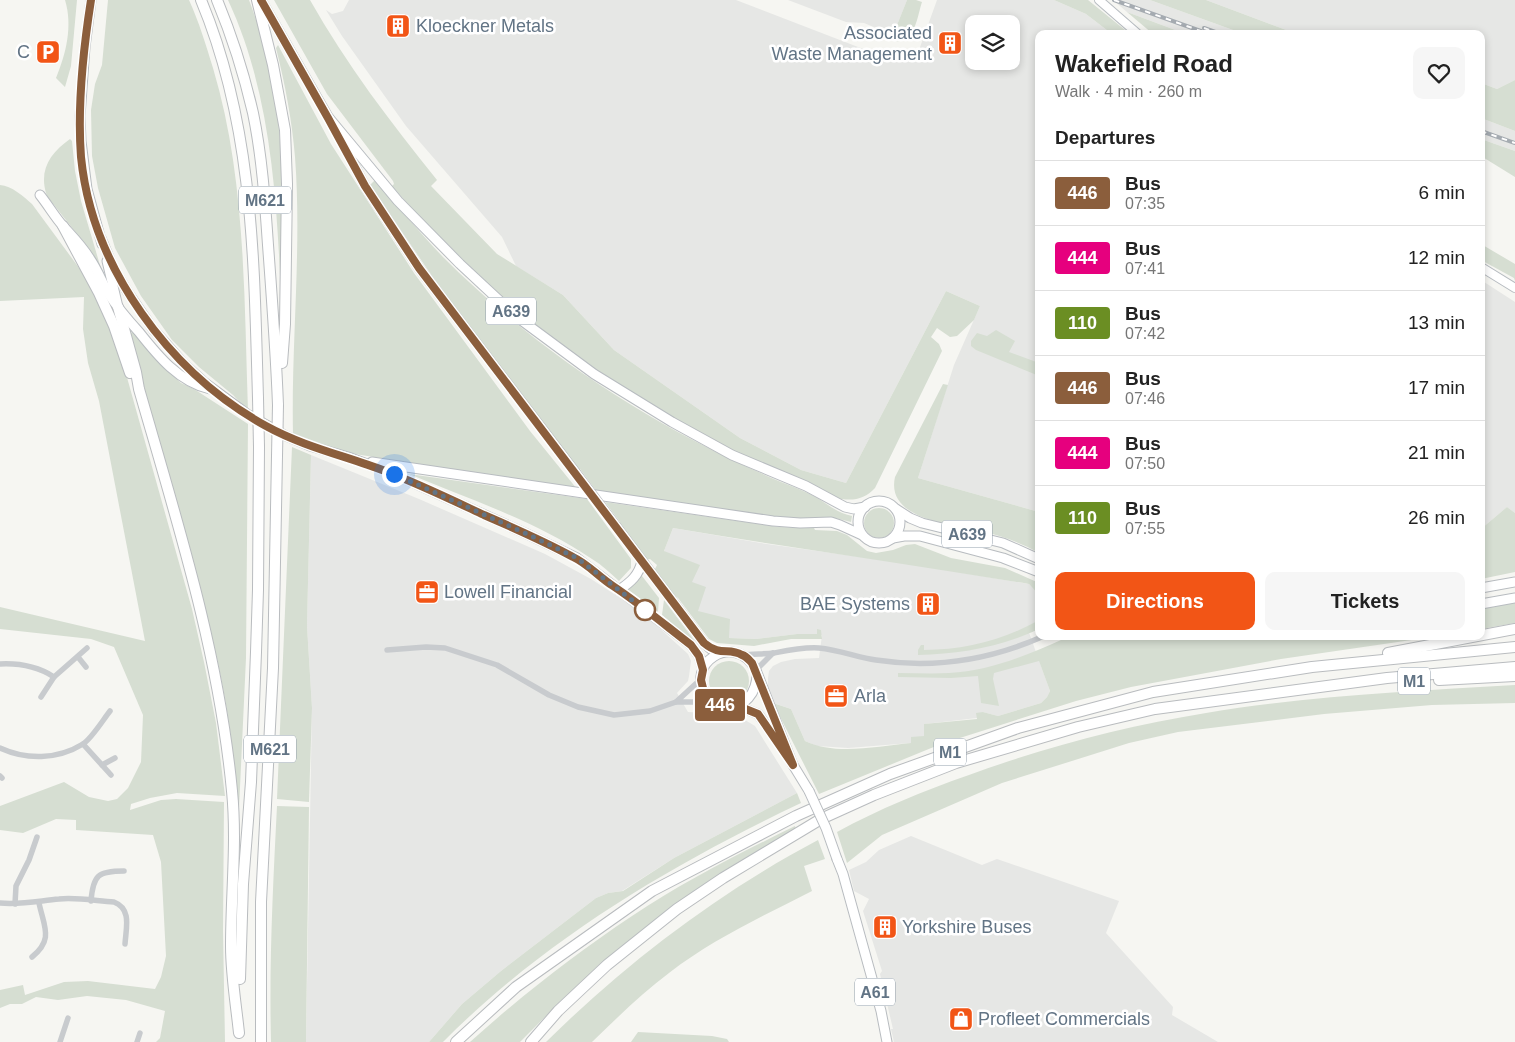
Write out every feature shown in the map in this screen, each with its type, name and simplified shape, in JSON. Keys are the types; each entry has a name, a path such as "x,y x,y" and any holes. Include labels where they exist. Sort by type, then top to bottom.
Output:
{"highway":[{"name":"M621","path":"201,0 219,48 229,82 242,141 250,214 258,398 258,599 251,782 243,884 239,1037"},
{"name":"M621","path":"217,0 243,74 257,139 266,213 278,405 273,668 261,902 261,1042"},
{"name":"M621","path":"257,0 274,65 286,148 285,324 278,405"},
{"path":"63,226 99,293 138,389"},
{"name":"M621","path":"118,307 136,372 138,389 189,561 205,623 226,735 232,793 234,848 231,948 239,1037"},
{"path":"1485,635 1515,629"},
{"path":"1312,667 1463,640"},
{"name":"M1","path":"456,1042 516,987 652,891 796,816 890,774 1018,728 1153,692 1312,667 1515,647"},
{"name":"M1","path":"531,1042 558,1011 607,965 677,909 723,878 821,818 956,763 1078,727 1155,709 1387,678 1515,668"},
{"name":"M1","path":"1313,687 1515,676"}],"main road":[{"path":"91,0 81,98 80,141 87,189 118,307"},
{"path":"261,0 365,186 419,268 704,643 711,649 721,652 732,651 743,655"},
{"path":"1099,0 1133,30"},
{"name":"A639","path":"328,118 398,201 460,264 517,317 594,374 672,422 732,455 806,486 845,507 864,507"},
{"path":"40,195 63,226 78,240 118,307 169,366 186,380 214,390"},
{"path":"101,238 127,291 153,329 182,362 214,390 247,414 267,427 310,446 348,457 394,474 577,558 691,645 699,656 703,670"},
{"path":"1485,269 1515,288"},
{"path":"348,457 773,521 800,524 831,522 840,524 862,535 867,540 880,543 893,538 900,527 899,514 896,509 882,501 870,503 864,507 858,520 862,535"},
{"name":"A639","path":"896,509 922,523 1003,543 1035,557"},
{"name":"A639","path":"893,538 920,536 1003,558 1035,570"},
{"path":"619,590 635,578 642,562"},
{"path":"1485,587 1515,582"},
{"path":"1485,603 1515,598"},
{"path":"713,702 704,692 701,680 707,662 721,652"},
{"name":"A61","path":"743,655 752,663 793,765"},
{"path":"738,706 747,701 753,693 757,684 756,672"},
{"name":"A61","path":"713,702 727,707 738,706 758,714 809,791 826,828 843,874 881,1011 887,1042"}],"street":[{"path":"743,655 773,653 796,648 818,648 874,660 899,663 948,663 998,654 1035,640"},
{"path":"387,650 426,647 445,648 497,665 549,695 578,707 614,715 650,711 676,702 713,702"},
{"path":"41,697 54,677 87,648"},
{"path":"756,672 773,653"},
{"path":"78,657 86,667"},
{"path":"0,664 18,663 42,669 54,677"},
{"path":"676,702 701,680"},
{"path":"0,748 12,754 31,758 59,755 84,744 110,711"},
{"path":"84,744 111,775"},
{"path":"102,765 115,758"},
{"path":"15,904 16,886 37,838"},
{"path":"91,900 92,888 97,876 102,872 124,871"},
{"path":"0,903 39,903 61,898 114,902 121,905 127,915 125,944"},
{"path":"32,957 45,944 46,936 39,903"},
{"path":"60,1042 68,1018"},
{"path":"137,1042 140,1033"}],"shaded area":[{"path":"65,0 77,0 71,66 65,87 56,78 67,40 68,20"},
{"path":"108,0 189,0 202,34 224,110 238,195 244,281 248,411 172,340 141,296 115,248 98,188 92,156 91,110 95,84 102,65"},
{"path":"228,0 249,0 261,34 273,88 279,124 282,181 281,299 274,185 263,109 254,71"},
{"path":"274,0 310,0 370,93 437,180 431,186 497,254 563,295 614,350 740,438 801,470 846,483 946,291 980,306 974,320 957,336 950,337 937,328 931,337 939,344 942,351 875,488 864,496 851,500 842,499 841,502 759,464 711,440 635,396 580,360 517,311 431,230 392,186 394,184 393,181 327,94"},
{"path":"349,0 736,0 884,57 915,61 937,0 1054,0 1086,14 1107,30 1035,30 1035,511 918,478 954,365 980,306 946,291 846,483 801,470 740,438 614,350 563,295 516,266 502,237 406,126 342,36 326,10 332,14 343,11"},
{"path":"788,0 907,0 893,35 864,23 846,22"},
{"path":"907,0 922,2 917,22 907,38 902,41 895,41 893,35"},
{"path":"1054,0 1088,0 1125,30 1107,30 1086,14"},
{"path":"1113,0 1150,0 1233,30 1175,30 1127,12"},
{"path":"1150,0 1206,0 1286,30 1233,30"},
{"path":"1206,0 1515,0 1515,80 1497,89 1485,84 1485,30 1286,30"},
{"path":"1127,12 1175,30 1148,30"},
{"path":"278,45 331,144 414,273 530,431 577,489 361,455 331,449 293,435 297,192 292,129 276,48"},
{"path":"1515,80 1515,131 1485,120 1485,84 1497,89"},
{"path":"1485,120 1515,131 1515,151 1485,140"},
{"path":"70,139 72,141 81,201 102,272 80,238 47,196 44,179 48,163 57,150"},
{"path":"1485,140 1515,151 1515,177 1485,158"},
{"path":"375,180 443,257 480,292 559,357 644,413 734,461 805,492 838,511 852,516 851,522 835,518 790,519 770,517 597,492 580,469 578,470 432,276 370,185"},
{"path":"0,185 13,189 32,204 85,276 103,292 192,609 216,723 225,796 177,793 131,804 130,810 161,800 224,802 223,931 225,1042 156,1042 160,1038 165,1011 126,1000 87,996 58,1000 36,997 22,1004 10,1004 0,1008 0,990 23,985 25,995 64,982 88,981 155,989 161,977 166,956 161,862 153,835 76,830 76,820 56,819 23,833 0,830 0,806 64,782 89,797 108,801 117,799 128,788 141,762 143,715 114,647 91,639 0,629 0,607 145,641 99,401 88,363 83,329 84,297 0,301"},
{"path":"1485,246 1515,264 1515,281 1514,278 1485,262"},
{"path":"1485,283 1515,302 1515,513 1507,507 1485,526"},
{"path":"996,330 1015,341 1009,352 1035,362 1035,374 976,350 971,346 971,341 977,333 987,336"},
{"path":"130,332 136,334 163,366 181,383 194,389 248,424 246,658 239,809 237,809 229,724 213,641 150,418"},
{"path":"943,384 948,385 918,478 1035,511 1035,551 999,536 942,523 912,512 901,503 895,492 895,477"},
{"path":"292,447 311,455 307,626 312,708 309,802 277,799"},
{"path":"311,455 419,499 545,554 591,579 628,603 688,654 691,661 688,681 677,693 688,712 706,713 745,720 755,726 797,793 674,858 622,891 608,893 596,898 501,971 462,1004 429,1042 306,1042 312,708 307,626"},
{"path":"409,474 587,499 631,559 631,568 619,581 596,561 549,533"},
{"path":"605,502 779,527 837,531 847,535 867,551 876,553 915,544 951,558 1005,568 1035,581 1035,591 1029,584 673,528 664,551 700,565 692,582 706,587 698,611 730,619 729,638 756,639 797,634 817,634 817,629 821,630 822,639 791,639 754,646 717,643 709,639 678,598 672,594 654,571 657,565 650,559 646,560 618,524 620,522"},
{"path":"1507,507 1515,513 1515,572 1485,578 1485,526"},
{"path":"879,508 885,509 893,517 893,529 885,537 879,538 873,537 865,529 864,523 865,517 873,509"},
{"path":"673,528 1029,584 1035,591 1035,622 1027,627 1050,691 1041,703 998,716 983,712 977,718 925,724 924,736 911,743 848,748 817,746 805,741 791,709 773,703 768,687 768,678 769,671 773,666 781,662 795,659 819,658 822,635 797,634 756,639 729,638 698,611 692,582 664,551"},
{"path":"640,575 659,598 658,612 628,590"},
{"path":"664,600 694,640 692,641 662,615"},
{"path":"1515,601 1515,623 1485,628 1485,607"},
{"path":"1035,622 1035,631 1010,641 965,651 918,655 921,645 924,645 924,650 969,646 998,638"},
{"path":"1061,640 1412,640 1281,659 1131,687 1076,701 941,744 819,794 773,703 791,709 805,741 817,746 857,749 911,743 911,737 924,736 924,724 977,719 976,713 983,712 998,716 1041,703 1050,691 1039,661 994,673 993,679 999,706 981,703 978,676 951,678 898,677 898,673 964,672 993,666"},
{"path":"733,661 740,664 746,670 749,681 748,689 740,698 733,701 725,701 718,698 710,689 709,677 712,670 721,662"},
{"path":"1515,685 1515,703 1432,705 1324,714 1178,732 1129,743 1002,783 882,835 847,863 837,832 935,787 1086,738 1146,724 1283,702"},
{"path":"797,793 801,803 705,852 612,907 523,970 443,1042 429,1042 462,1004 501,971 596,898 608,893 623,891 674,858"},
{"path":"277,806 309,807 306,1042 271,1042 271,953"},
{"path":"795,826 796,830 756,853 554,1008 520,1042 470,1042 549,976 651,903 733,857"},
{"path":"911,836 982,865 997,859 1119,901 1106,933 1173,1007 1172,1015 1218,1042 894,1042 891,1029 893,1029 880,974 882,971 863,911 869,899 854,891 849,870 866,862 879,850"},
{"path":"818,840 825,859 804,866 812,891 703,949 649,989 592,1042 546,1042 609,984 675,931 745,883"},
{"path":"638,1032 712,1036 727,1039 729,1042 631,1042"}],"railway":[{"path":"1114,0 1198,30"},
{"path":"1204,28 1210,30"},
{"path":"1485,132 1515,143"}],"bus line":[{"name":"446","path":"91,0 80,116 82,159 87,189 101,238 127,291 153,329 182,362 205,383 267,427 310,446 348,457 394,474 577,558 691,645 699,656 703,670 701,680 704,692 713,702 719,705 727,707 738,706 758,714 793,765 752,663 743,655 732,651 721,652 711,649 704,643 419,268 365,186 261,0"}],"place":[{"name":"Kloeckner Metals","path":"398,26"},
{"name":"Associated Waste Management","path":"950,43"},
{"name":"C","path":"48,52"},
{"name":"Lowell Financial","path":"427,592"},
{"name":"BAE Systems","path":"928,604"},
{"name":"Arla","path":"836,696"},
{"name":"Yorkshire Buses","path":"885,927"},
{"name":"Profleet Commercials","path":"961,1019"}],"route":[{"path":"394,474 577,558 645,610"}]}
